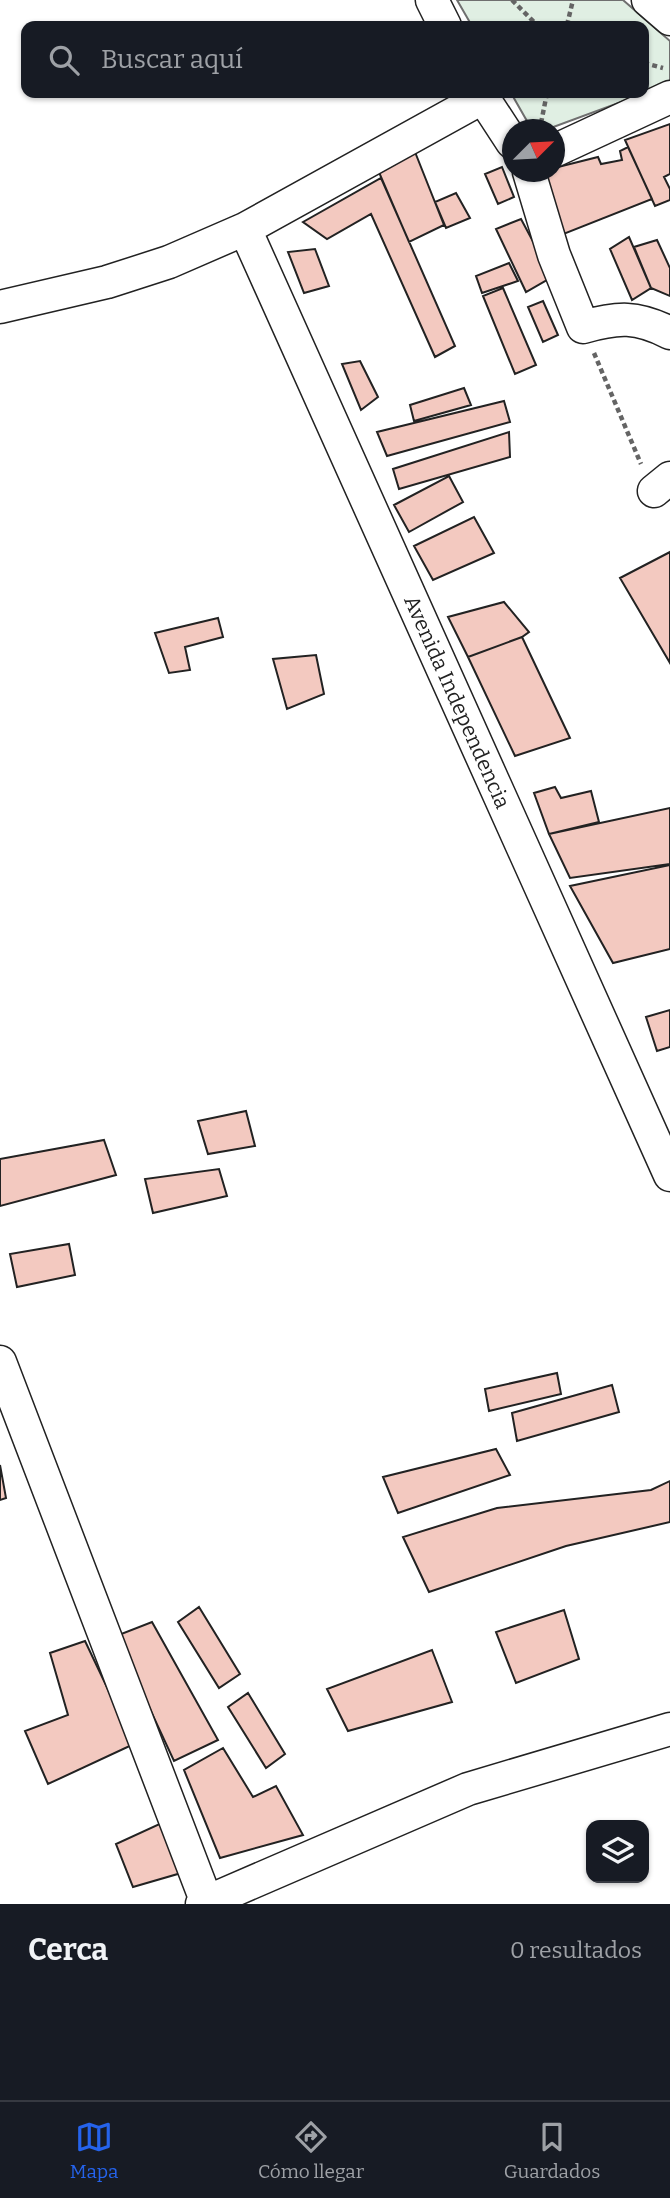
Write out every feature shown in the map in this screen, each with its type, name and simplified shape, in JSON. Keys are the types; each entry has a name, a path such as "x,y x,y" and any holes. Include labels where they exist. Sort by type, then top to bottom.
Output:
{"street":[{"path":"432,0 442,21"},
{"path":"648,0 670,19"},
{"path":"565,131 670,97"},
{"path":"0,307 107,282 169,262 245,229 476,98"},
{"path":"483,98 502,126"},
{"path":"532,182 554,255 583,327 613,318 652,324 670,333"},
{"name":"Avenida Independencia","path":"245,229 670,1175"},
{"path":"0,1362 204,1903 468,1789 670,1730"}],"path":[{"path":"512,0 533,21"},
{"path":"570,21 573,0"},
{"path":"649,65 670,68"},
{"path":"547,98 548,119"},
{"path":"583,327 655,478"}],"green space":[{"path":"457,0 623,0 647,21 469,21"},
{"path":"649,23 670,41 670,84 649,92"},
{"path":"514,98 632,98 565,123 565,119 526,119"}],"building":[{"path":"670,124 670,174 664,177 670,189 670,200 655,206 625,140"},
{"path":"628,147 652,199 556,237 545,182 565,182 565,165 598,157 601,164 622,160 620,151"},
{"path":"415,152 444,225 409,242 378,170"},
{"path":"502,167 502,182 508,182 514,197 498,204 485,174"},
{"path":"381,178 455,346 435,357 371,214 327,239 303,222"},
{"path":"456,193 470,218 446,228 435,202"},
{"path":"521,219 552,277 526,292 496,229"},
{"path":"629,237 651,288 632,300 610,249"},
{"path":"657,240 670,268 670,296 651,288 634,247"},
{"path":"315,249 329,286 304,293 288,252"},
{"path":"509,263 518,281 482,293 476,276"},
{"path":"503,288 536,365 515,374 483,296"},
{"path":"543,301 558,335 543,342 528,307"},
{"path":"360,361 378,397 361,410 342,364"},
{"path":"464,388 471,405 414,421 410,405"},
{"path":"504,401 510,422 387,456 377,432"},
{"path":"509,432 510,457 399,489 393,469"},
{"path":"449,476 463,502 409,532 394,505"},
{"path":"474,517 494,553 433,580 414,546"},
{"path":"670,552 670,663 620,578"},
{"path":"504,602 529,632 468,657 448,617"},
{"path":"218,618 223,637 185,647 190,670 169,673 155,633"},
{"path":"522,637 570,738 515,756 468,657"},
{"path":"316,655 324,694 287,709 273,659"},
{"path":"555,787 561,798 591,791 599,822 549,834 534,793"},
{"path":"670,808 670,864 570,878 549,834"},
{"path":"670,865 670,949 613,963 570,886"},
{"path":"670,1010 670,1047 657,1051 646,1017"},
{"path":"246,1111 255,1146 208,1154 198,1121"},
{"path":"104,1140 116,1175 0,1206 0,1159"},
{"path":"219,1169 227,1196 153,1213 145,1179"},
{"path":"69,1244 75,1275 17,1287 10,1254"},
{"path":"557,1373 561,1394 489,1411 485,1389"},
{"path":"612,1385 619,1412 517,1441 512,1413"},
{"path":"496,1449 510,1475 398,1513 383,1477"},
{"path":"0,1465 6,1498 0,1500"},
{"path":"670,1481 670,1522 566,1546 429,1592 403,1537 497,1508 651,1490"},
{"path":"199,1607 240,1674 219,1688 178,1622"},
{"path":"564,1610 579,1659 516,1683 496,1632"},
{"path":"152,1622 218,1740 174,1761 116,1636"},
{"path":"85,1641 134,1744 48,1784 25,1731 68,1715 50,1653"},
{"path":"432,1650 452,1702 348,1731 327,1689"},
{"path":"248,1693 285,1754 266,1768 228,1707"},
{"path":"223,1748 253,1797 276,1786 303,1835 220,1858 184,1770"},
{"path":"166,1821 188,1871 133,1887 116,1844"}]}
